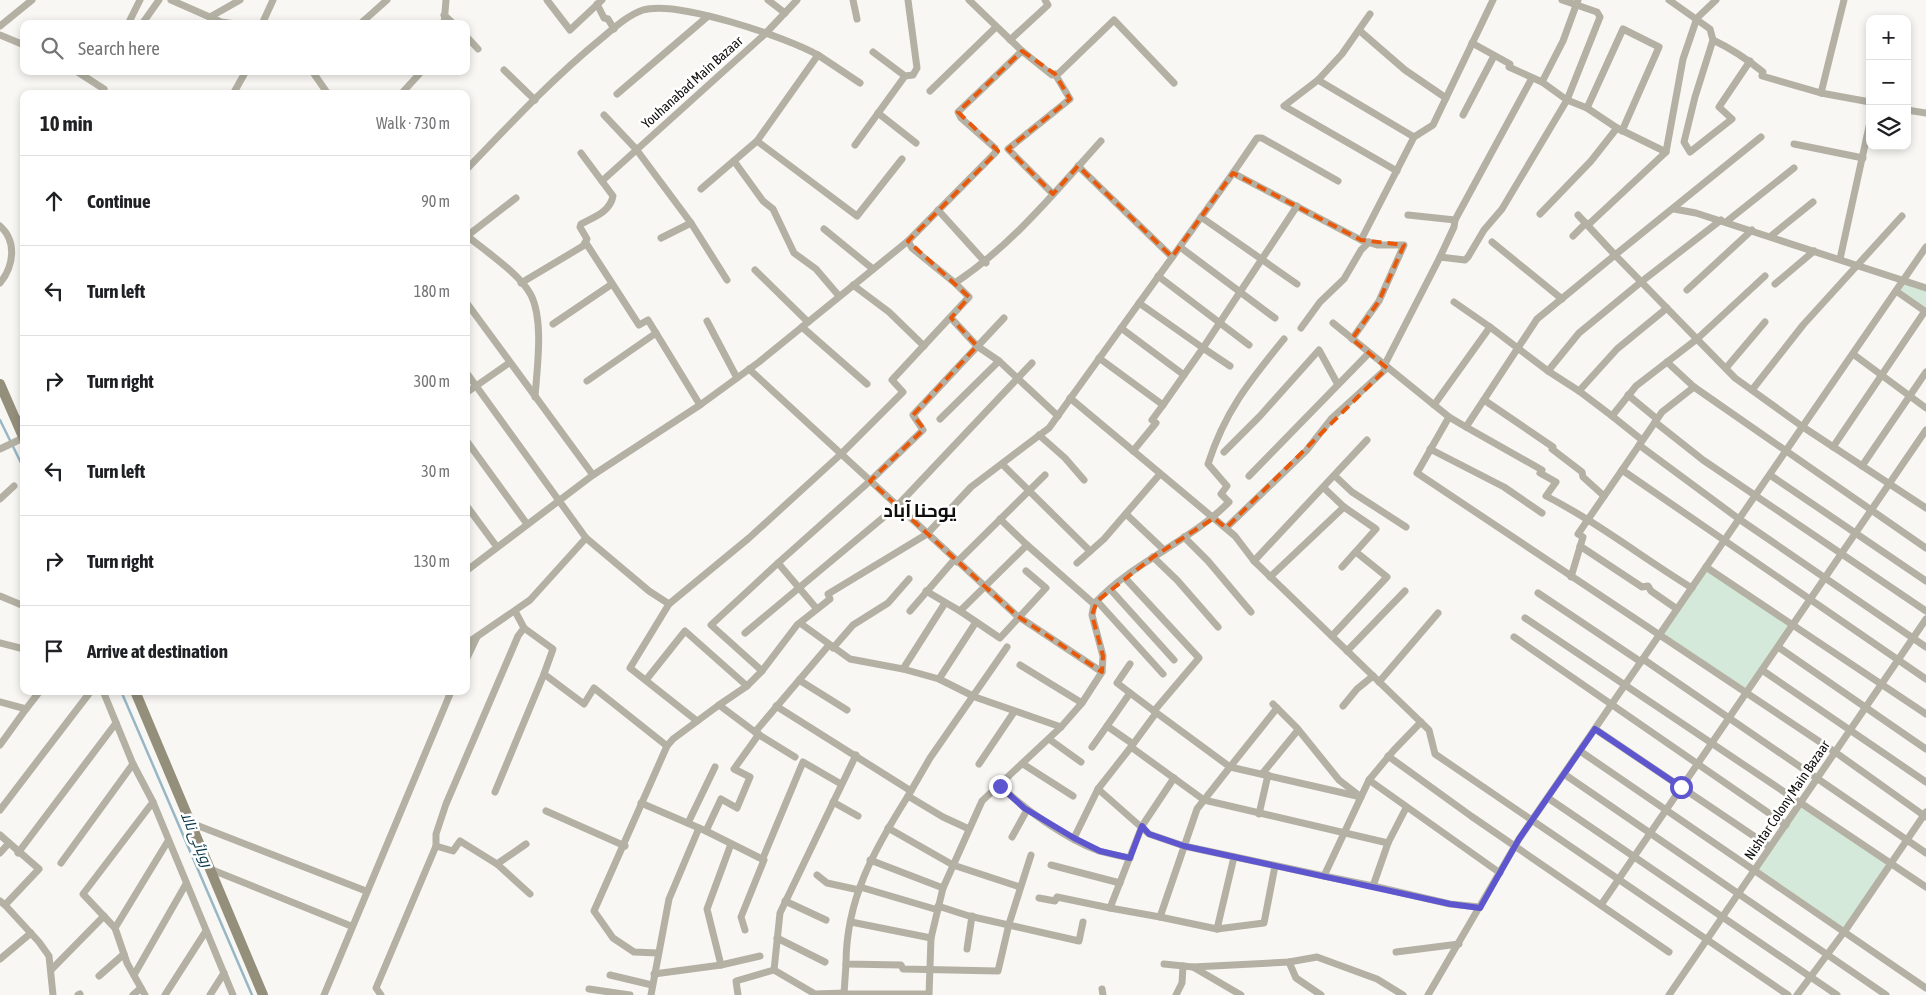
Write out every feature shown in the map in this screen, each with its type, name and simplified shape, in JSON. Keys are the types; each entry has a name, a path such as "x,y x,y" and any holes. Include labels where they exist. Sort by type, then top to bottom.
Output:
{"street":[{"path":"0,26 32,0"},
{"path":"130,20 140,0"},
{"path":"145,20 159,0"},
{"path":"171,0 218,20"},
{"path":"210,17 240,0"},
{"path":"264,20 273,0"},
{"path":"364,20 387,0"},
{"path":"444,20 446,0"},
{"path":"547,0 570,30 600,2 604,18 608,19 614,29"},
{"path":"768,0 785,13"},
{"name":"Youhanabad Main Bazaar","path":"602,180 765,34 797,0"},
{"path":"854,0 857,20"},
{"path":"873,52 905,76 913,75 917,68 908,0"},
{"path":"1010,40 1048,5 1045,0"},
{"path":"1301,328 1320,302 1344,280 1361,250 1414,137 1433,125 1493,0"},
{"path":"1669,0 1710,29 1713,40 1695,97 1684,142 1690,152 1732,119 1718,107 1750,61"},
{"path":"1573,236 1666,152 1683,60 1697,18 1716,0"},
{"path":"1821,93 1844,0"},
{"path":"970,1 1022,51 1052,75 1055,74"},
{"path":"1440,257 1465,260 1468,257 1484,230 1502,209 1567,100 1600,17 1597,12 1577,3 1565,1"},
{"path":"1542,82 1563,41 1577,3"},
{"path":"470,166 568,66 614,29 643,10 683,10 765,34 818,55 860,83"},
{"path":"1370,14 1360,31 1342,54 1318,80 1284,106 1397,171"},
{"path":"444,15 450,20"},
{"path":"617,94 707,17"},
{"path":"1055,74 1114,20 1174,83"},
{"path":"930,91 996,27"},
{"path":"1540,214 1620,129 1659,47 1623,29 1587,108"},
{"path":"1360,31 1405,70 1446,98"},
{"path":"0,35 20,43"},
{"path":"470,40 478,49"},
{"path":"1713,40 1741,54 1763,72 1762,76 1821,93 1866,101"},
{"path":"1472,43 1510,64 1509,67 1542,82 1567,100 1587,108 1620,129 1666,152"},
{"path":"470,568 593,475 700,405 737,378 908,241 996,152 995,148 961,118 958,112 1022,51"},
{"path":"701,189 757,141 818,55"},
{"path":"1463,115 1494,56"},
{"path":"504,70 534,100"},
{"path":"1053,194 1008,149 1070,99 1055,74"},
{"path":"82,75 104,89"},
{"path":"235,90 244,75"},
{"path":"316,75 326,90"},
{"path":"405,90 418,75"},
{"path":"855,144 905,76"},
{"path":"1226,528 1306,451 1332,418 1386,367 1454,227 1454,220 1532,78"},
{"path":"1318,80 1414,137"},
{"path":"1911,111 1926,113"},
{"path":"878,113 916,143"},
{"path":"604,115 636,149 691,223 727,280"},
{"path":"1466,427 1537,319 1761,137"},
{"path":"658,953 634,952 613,938 594,911 625,846 641,803 667,746 697,721 747,686 762,671 800,623 830,599 828,594 927,534 971,487 1049,428 1233,173 1256,138 1262,138 1338,181"},
{"path":"757,141 857,216 902,159"},
{"path":"955,283 986,262 1024,227 1101,141"},
{"path":"1840,259 1866,143"},
{"path":"1794,144 1863,158"},
{"path":"581,153 613,196 612,202 607,209 581,224 580,227 587,239 586,243 639,325 648,320 700,405"},
{"path":"734,162 762,201 773,209 794,253 816,270 839,296"},
{"path":"1078,166 1172,257"},
{"path":"1548,371 1578,333 1641,282 1794,168"},
{"path":"1233,173 1365,241 1376,245 1402,244 1404,247 1379,301 1352,339"},
{"path":"470,232 516,198"},
{"path":"1770,236 1813,202"},
{"path":"1133,451 1156,423 1152,420 1203,348 1297,206"},
{"path":"1674,209 1696,212 1926,288"},
{"path":"938,210 986,262"},
{"path":"1408,215 1454,220"},
{"path":"1578,215 1615,256 1697,339 1726,368 1752,390 1803,427 1926,508"},
{"path":"1752,390 1803,325 1902,216"},
{"path":"1201,217 1297,284"},
{"path":"661,238 691,223"},
{"path":"0,226 10,235 11,244 9,267 0,283"},
{"path":"824,229 873,269"},
{"path":"1688,290 1752,230"},
{"path":"470,238 521,283 530,294 537,313 538,360 535,397"},
{"path":"697,721 631,670 631,666 669,604 749,538 840,455 903,392 892,380 969,297 912,248 908,241"},
{"path":"1492,242 1562,299"},
{"path":"521,283 586,243"},
{"path":"1180,247 1275,318"},
{"path":"1428,995 1515,846 1926,248"},
{"path":"1775,284 1814,251"},
{"path":"755,270 805,324 867,384"},
{"path":"1158,276 1249,345"},
{"path":"1612,416 1636,386 1697,339 1765,276"},
{"path":"553,324 612,284"},
{"path":"853,285 889,312 924,346"},
{"path":"1834,447 1926,312 1896,291"},
{"path":"1454,302 1519,347 1548,371 1612,416 1641,443 1740,519 1926,647"},
{"path":"1139,303 1230,366"},
{"path":"470,308 593,475"},
{"path":"1579,391 1617,349 1667,308"},
{"path":"951,318 978,346 999,361 1058,416"},
{"path":"762,671 711,625 870,481 923,430 913,415 1004,318"},
{"path":"707,321 737,378"},
{"path":"1726,368 1765,322"},
{"path":"1333,323 1449,417 1542,470 1540,473 1556,482 1546,496 1573,510 1692,588"},
{"path":"1434,406 1490,327"},
{"path":"1121,328 1184,375"},
{"path":"587,381 656,333"},
{"path":"738,995 736,981 774,970 815,994 928,994 931,938 943,888 982,801 1061,727 1082,703 1102,672 1103,656 1092,615 1096,603 1153,557 1214,518 1229,502 1221,494 1227,486 1208,464 1216,439 1231,407 1284,340"},
{"path":"1224,452 1260,416 1319,350 1338,383"},
{"path":"1249,476 1369,353"},
{"path":"1853,354 1926,408"},
{"path":"1099,358 1163,405"},
{"path":"940,419 999,361"},
{"path":"1666,362 1694,387 1926,548"},
{"path":"470,390 510,363"},
{"path":"745,633 799,590 897,506 1032,363"},
{"path":"749,369 840,455 1018,616 1102,672"},
{"path":"1862,466 1926,372"},
{"path":"470,378 586,538 643,586 669,604"},
{"path":"0,384 20,419"},
{"path":"1571,576 1583,538 1578,534 1662,412 1694,387"},
{"path":"1628,395 1704,460 1926,611"},
{"path":"1070,398 1235,536 1254,561 1270,577 1430,730 1435,754 1788,995"},
{"path":"1484,400 1553,447 1552,449 1582,472 1583,477 1604,496"},
{"path":"1449,417 1417,473 1835,752 1925,815 1892,864 1797,995"},
{"path":"1601,905 1926,430"},
{"path":"1039,435 1065,458 1084,480"},
{"path":"3,448 20,440"},
{"path":"1254,561 1367,440"},
{"path":"470,446 527,524"},
{"path":"1430,449 1504,487 1542,513"},
{"path":"1002,464 1090,551"},
{"path":"1622,470 1926,679"},
{"path":"1077,563 1126,514 1160,474"},
{"path":"910,611 926,591 1044,475"},
{"path":"1770,475 1926,581"},
{"path":"1335,476 1352,492 1406,527"},
{"path":"0,499 14,486"},
{"path":"1324,488 1344,508 1376,529 1342,567"},
{"path":"1270,577 1344,508"},
{"path":"470,510 497,547"},
{"path":"1126,514 1164,550"},
{"path":"1000,519 1027,545 1096,603 1164,674"},
{"path":"1184,537 1208,561 1251,612"},
{"path":"470,641 530,600 586,538"},
{"path":"960,611 986,588 1027,545"},
{"path":"1580,546 1642,587 1648,586 1651,591 1677,609"},
{"path":"1332,636 1387,577 1356,552"},
{"path":"1153,557 1177,580 1218,627"},
{"path":"778,563 799,590 818,609"},
{"path":"1706,567 1926,714"},
{"path":"926,591 1000,638 1018,616 1046,588 1026,571"},
{"path":"1074,838 1098,789 1155,712 1199,658 1125,578"},
{"path":"651,995 669,899 703,829 721,799 737,808 750,777 734,769 776,706 799,680 853,625 888,603 909,579"},
{"path":"1110,590 1174,660"},
{"path":"1347,651 1405,591"},
{"path":"1538,593 1728,717 1926,853"},
{"path":"0,596 20,604"},
{"path":"903,669 945,603"},
{"path":"495,792 553,649 524,628 515,611"},
{"path":"1343,706 1356,689 1376,679 1438,613"},
{"path":"1525,618 1802,801 1926,886"},
{"name":"Nishtar Colony Main Bazaar","path":"1672,994 1707,939 1926,619"},
{"path":"940,678 976,622"},
{"path":"800,623 850,659 940,678 974,696 1014,712 1061,727"},
{"path":"381,995 376,988 436,846 436,834 446,804 518,636 524,628"},
{"path":"646,680 685,631 747,686"},
{"path":"470,652 477,637"},
{"path":"1514,637 1611,706 1786,825"},
{"path":"0,642 20,648"},
{"path":"844,993 846,944 850,922 859,889 870,860 930,758 1007,647"},
{"path":"1778,647 1926,749"},
{"path":"1130,664 1117,683 1230,766 1361,797"},
{"path":"1020,665 1082,703"},
{"path":"1762,670 1926,782"},
{"path":"544,674 584,704 594,688 667,746"},
{"path":"799,680 846,710"},
{"path":"1092,747 1130,693"},
{"path":"0,745 37,695"},
{"path":"0,810 88,695"},
{"path":"104,695 133,764 154,802 168,841 233,995"},
{"path":"137,695 264,995"},
{"path":"324,995 448,695"},
{"path":"0,702 26,709"},
{"path":"719,705 757,733 795,757"},
{"path":"776,706 856,755 943,817 969,829"},
{"path":"1160,917 1197,809 1275,706 1298,730 1339,780 1361,797"},
{"path":"979,764 1014,712"},
{"path":"1324,876 1369,780 1388,756 1421,722"},
{"path":"18,853 116,723"},
{"path":"1107,726 1204,800 1388,843"},
{"path":"1595,729 1770,847"},
{"path":"1259,814 1265,775 1298,730"},
{"path":"1049,739 1082,762"},
{"path":"1580,751 1926,988"},
{"path":"774,970 780,913 856,755"},
{"path":"1388,756 1669,952"},
{"path":"745,930 741,917 764,862 762,858 803,762 841,784"},
{"path":"61,863 133,764"},
{"path":"1023,764 1072,796"},
{"path":"688,823 715,767"},
{"path":"1564,774 1886,995"},
{"path":"1110,908 1142,826 1174,778"},
{"path":"1369,780 1406,808 1500,872"},
{"path":"1000,786 1027,810 1074,838 1100,851 1130,858"},
{"path":"1098,789 1149,834 1184,846 1450,904 1480,908"},
{"path":"1548,798 1837,995"},
{"path":"145,995 124,954 115,928 83,894 154,802"},
{"path":"833,802 858,816"},
{"path":"641,803 703,829 762,858"},
{"path":"1373,886 1388,843 1406,808"},
{"path":"1012,837 1027,810"},
{"path":"546,811 625,846"},
{"path":"191,823 366,891"},
{"path":"888,828 953,865 1020,887"},
{"path":"0,835 18,853 39,869 2,903 31,933 49,956 53,995"},
{"path":"115,928 168,841"},
{"path":"436,846 453,851 460,841 497,864 530,894"},
{"path":"0,853 9,844"},
{"path":"497,864 526,844"},
{"path":"721,965 707,908 731,844"},
{"path":"846,964 901,965 903,969 930,971 998,971 1009,924 1031,855"},
{"path":"1217,929 1234,858"},
{"path":"870,860 943,888"},
{"path":"1051,865 1120,883"},
{"path":"1039,898 1055,901 1057,897 1217,929 1264,924 1275,866"},
{"path":"210,869 351,926"},
{"path":"817,876 828,883 1078,941 1083,922"},
{"path":"134,975 186,884"},
{"path":"785,901 826,920"},
{"path":"51,970 104,916"},
{"path":"967,949 972,916"},
{"path":"850,922 931,938"},
{"path":"165,995 206,931"},
{"path":"0,959 31,933"},
{"path":"777,938 824,962"},
{"path":"1396,952 1459,944"},
{"path":"99,976 124,954"},
{"path":"654,974 721,965 760,956"},
{"path":"1164,964 1193,967 1289,962 1317,957 1377,979 1403,995"},
{"path":"1289,962 1296,978 1321,995"},
{"path":"1176,995 1182,983 1183,966"},
{"path":"1193,967 1241,995"},
{"path":"210,995 224,973"},
{"path":"610,975 652,985"},
{"path":"132,995 141,988"},
{"path":"589,989 630,995"}],"highlighted area":[{"path":"1022,51 1055,74 1070,99 1008,149 1053,194 1078,166 1172,257 1233,173 1361,240 1404,245 1379,301 1352,339 1387,368 1226,528 1214,518 1153,557 1097,601 1092,615 1103,656 1102,672 1016,615 870,481 924,429 913,415 977,346 951,318 969,297 908,241 998,151 958,112"}],"green space":[{"path":"1904,280 1926,288 1926,312 1896,291"},
{"path":"1706,567 1794,624 1746,694 1659,635"},
{"path":"1801,801 1892,863 1843,932 1754,871"}],"waterway":[{"name":"روہائی نالا","path":"0,420 20,461"},
{"name":"روہائی نالا","path":"123,695 252,995"}],"district":[{"name":"یوحنا آباد","path":"920,510"}],"route":[{"path":"1000,786 1024,808 1100,851 1130,858 1142,826 1149,834 1184,846 1450,904 1480,908 1519,839 1595,729 1681,787"}]}
